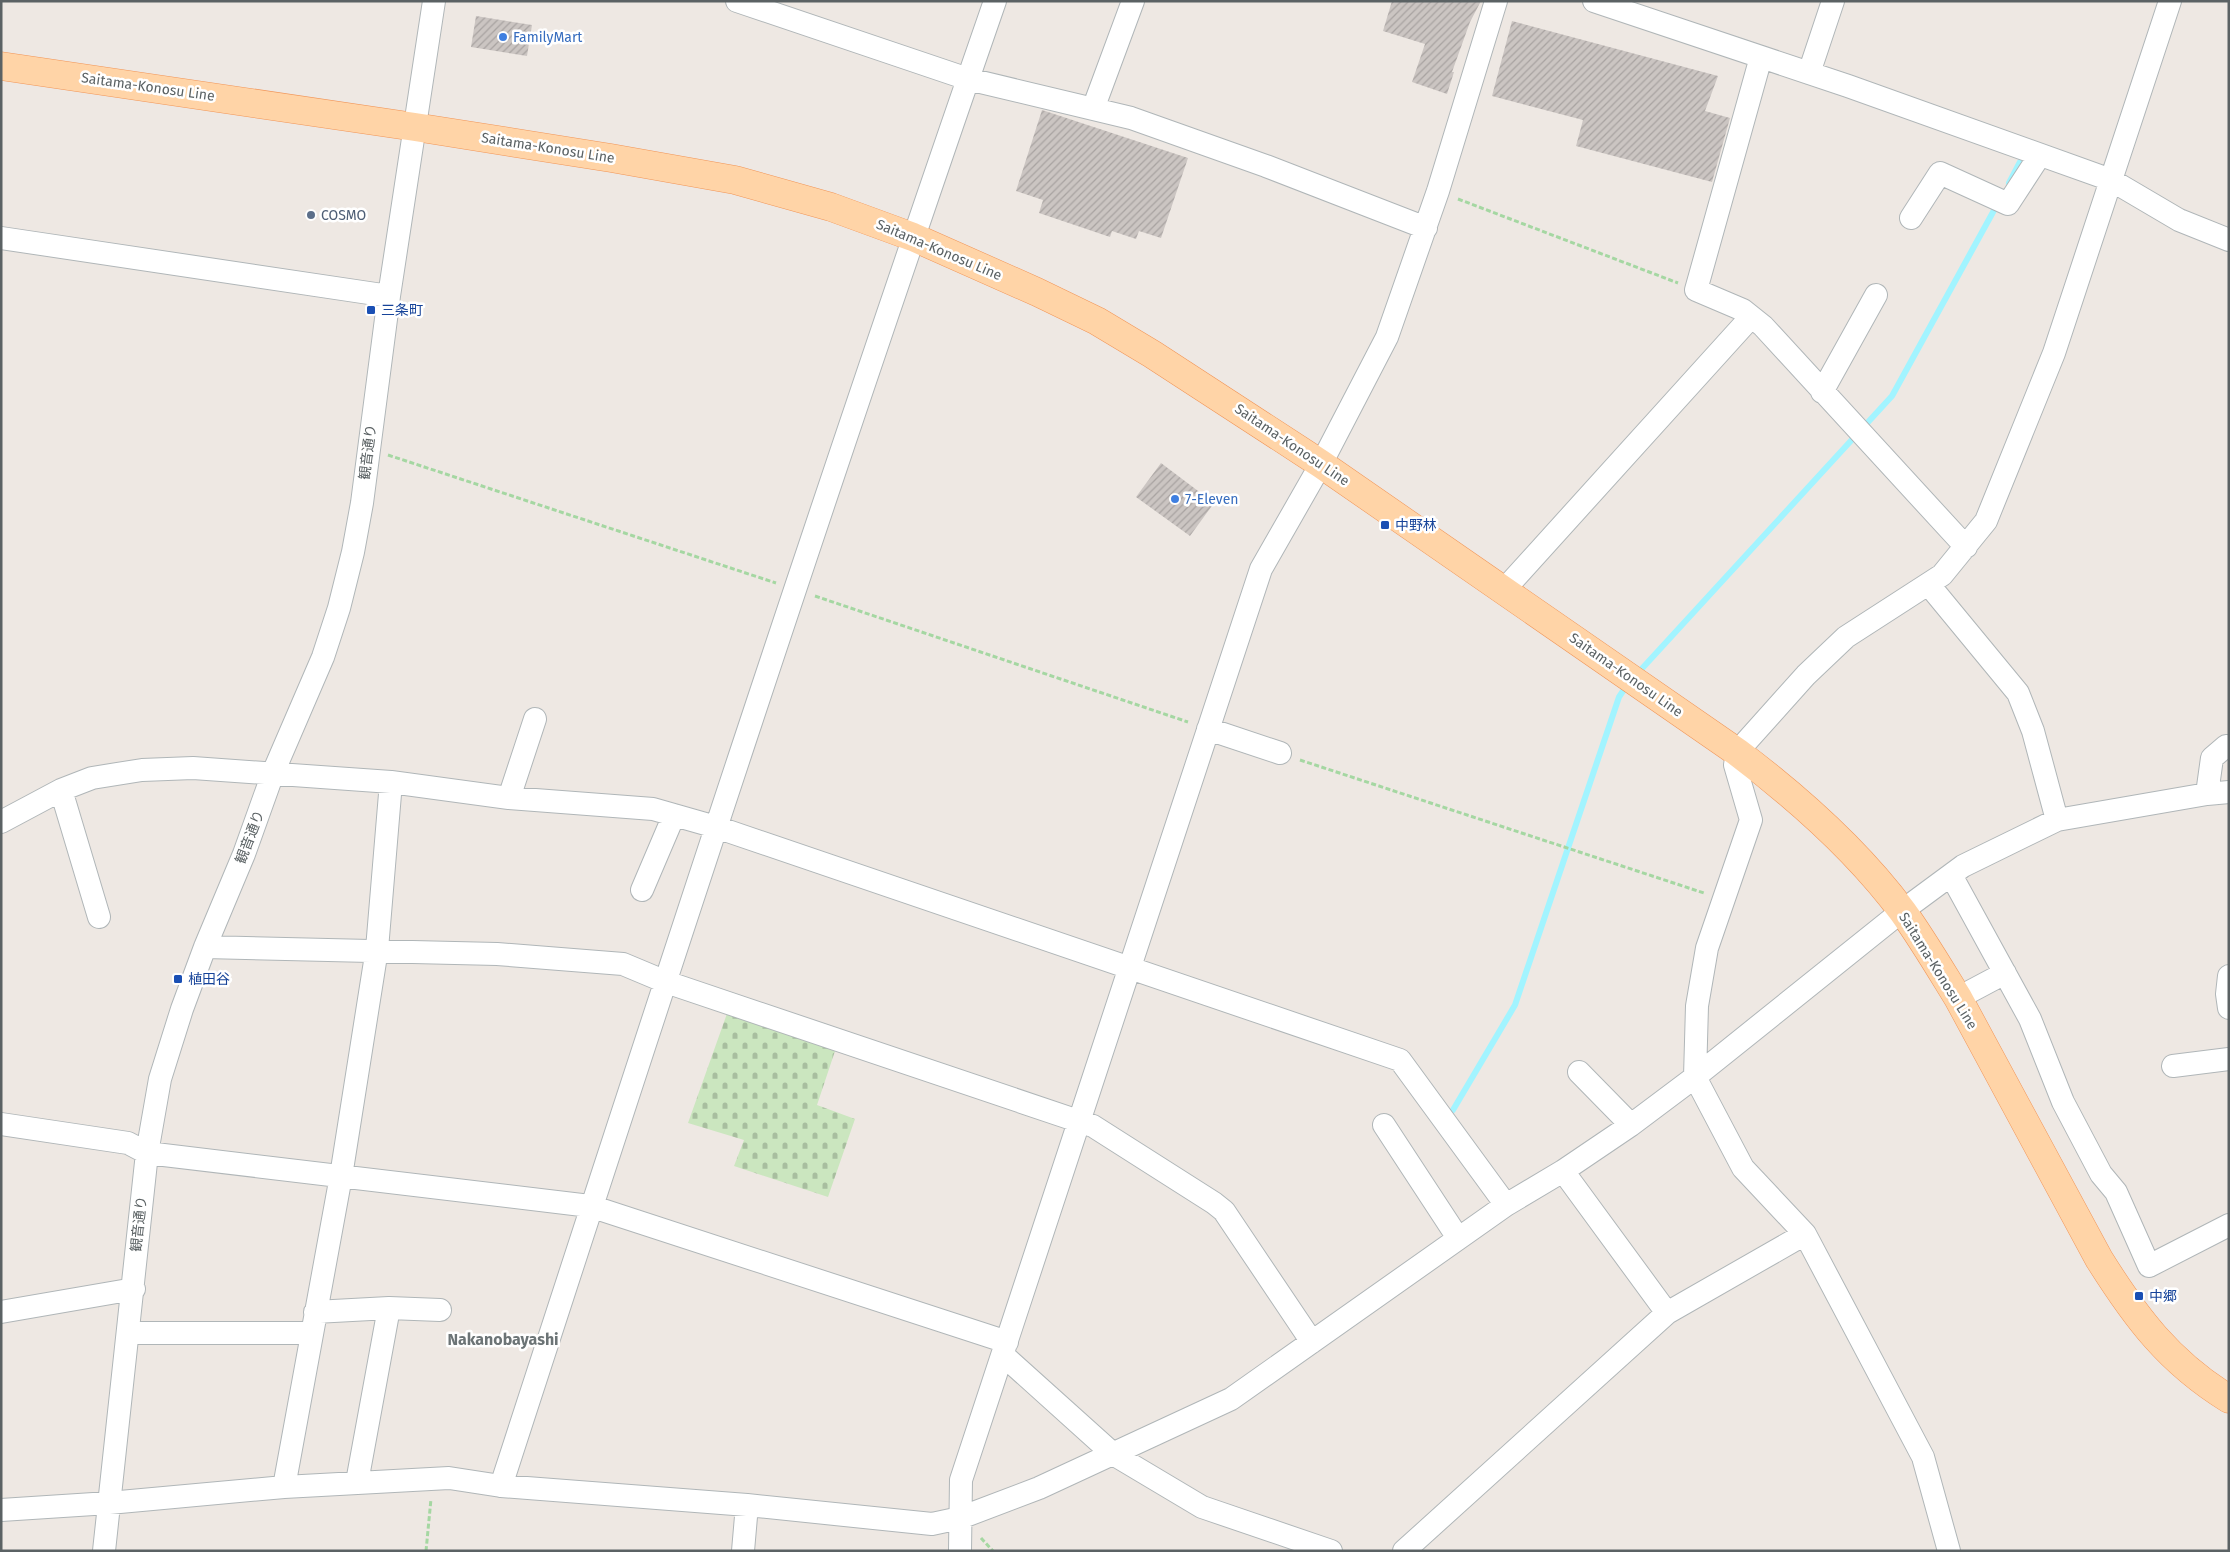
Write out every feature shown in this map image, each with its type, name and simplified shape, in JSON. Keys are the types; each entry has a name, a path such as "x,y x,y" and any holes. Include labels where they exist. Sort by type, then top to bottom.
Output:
{"main road":[{"name":"Saitama-Konosu Line","path":"1,66 414,127 611,158 735,180 831,207 913,237 1097,321 1223,399 1321,464 1737,752 1781,786 1819,820 1855,857 1902,911 1958,998 2100,1259 2124,1299 2177,1362 2208,1386 2229,1399"}],"street":[{"name":"観音通り","path":"104,1551 134,1289 147,1153 160,1078 205,947 244,854 273,773 323,657 339,608 351,561 362,503 389,296 434,1"},
{"path":"737,1 968,79 1131,118 1266,166 1426,228"},
{"path":"501,1486 590,1206 666,982 794,589 995,1"},
{"path":"1093,109 1133,1"},
{"path":"960,1551 961,1480 1261,569 1321,464 1387,336 1426,228 1496,1"},
{"path":"1594,1 1809,73 2111,180 2179,220 2229,240"},
{"path":"1809,73 1833,1"},
{"path":"1949,1551 1923,1457 1804,1234 1743,1168 1695,1078 1697,1006 1708,948 1751,820 1734,765 1737,752 1806,676 1846,637 1942,575 1986,521 2054,353 2170,1"},
{"path":"1761,57 1696,290 1743,310 1763,326 1966,546"},
{"path":"1911,218 1940,173 2008,204 2040,155"},
{"path":"1,238 389,296"},
{"path":"1822,392 1876,295"},
{"path":"1503,591 1752,317"},
{"path":"1929,585 2018,694 2033,731 2057,820"},
{"path":"509,798 535,719"},
{"path":"1208,729 1280,753"},
{"path":"1,1510 109,1503 284,1487 449,1478 501,1486 747,1506 932,1524 960,1518 1039,1488 1231,1399 1506,1205 1562,1171 1631,1125 1695,1078 1902,911 1963,866 2057,820 2218,793 2212,758 2226,746"},
{"path":"1,822 61,790 92,778 142,770 193,768 391,782 509,798 654,809 716,828 1400,1060 1506,1205"},
{"path":"284,1487 341,1176 376,949 391,782"},
{"path":"61,790 100,917"},
{"path":"642,890 674,815"},
{"path":"1950,875 2030,1019 2063,1102 2101,1174 2116,1192 2149,1266 2229,1225"},
{"path":"205,947 376,949 497,954 623,964 666,982 1093,1126 1224,1211 1312,1342"},
{"path":"1958,998 2005,973"},
{"path":"2229,976 2227,994 2229,1008"},
{"path":"2173,1066 2229,1059"},
{"path":"1579,1072 1631,1125"},
{"path":"1,1124 128,1144 147,1153 590,1206 1005,1349 1113,1454 1202,1507 1331,1551"},
{"path":"1384,1125 1458,1238"},
{"path":"1562,1171 1667,1313"},
{"path":"1404,1551 1667,1313 1804,1234"},
{"path":"1,1312 134,1289"},
{"path":"357,1482 389,1308"},
{"path":"128,1333 313,1323 389,1308 440,1310"},
{"path":"743,1551 747,1506"}],"path":[{"path":"1438,191 1696,290"},
{"path":"1280,753 1724,900"},
{"path":"426,1551 433,1479"}],"green space":[{"path":"729,1008 836,1048 817,1105 855,1119 828,1197 734,1166 744,1140 688,1123"}],"building":[{"path":"1392,1 1481,1 1470,22 1452,72 1454,72 1447,94 1412,82 1425,44 1383,31"},
{"path":"476,16 532,25 527,56 471,47"},
{"path":"1512,21 1718,76 1705,111 1730,118 1712,182 1576,146 1583,120 1492,96"},
{"path":"1042,110 1188,158 1161,238 1139,231 1136,239 1112,231 1110,237 1039,213 1043,200 1016,191"},
{"path":"1161,463 1214,503 1190,536 1136,497"}],"waterway":[{"path":"2009,183 2020,162"},
{"path":"1637,674 1892,396 1998,203"},
{"path":"1453,1110 1515,1005 1619,697 1627,685"}],"place":[{"name":"FamilyMart","path":"503,37"},
{"name":"COSMO","path":"311,215"},
{"name":"三条町","path":"371,310"},
{"name":"7-Eleven","path":"1175,499"},
{"name":"中野林","path":"1385,525"},
{"name":"植田谷","path":"178,979"},
{"name":"中郷","path":"2139,1296"}],"district":[{"name":"Nakanobayashi","path":"503,1339"}]}
